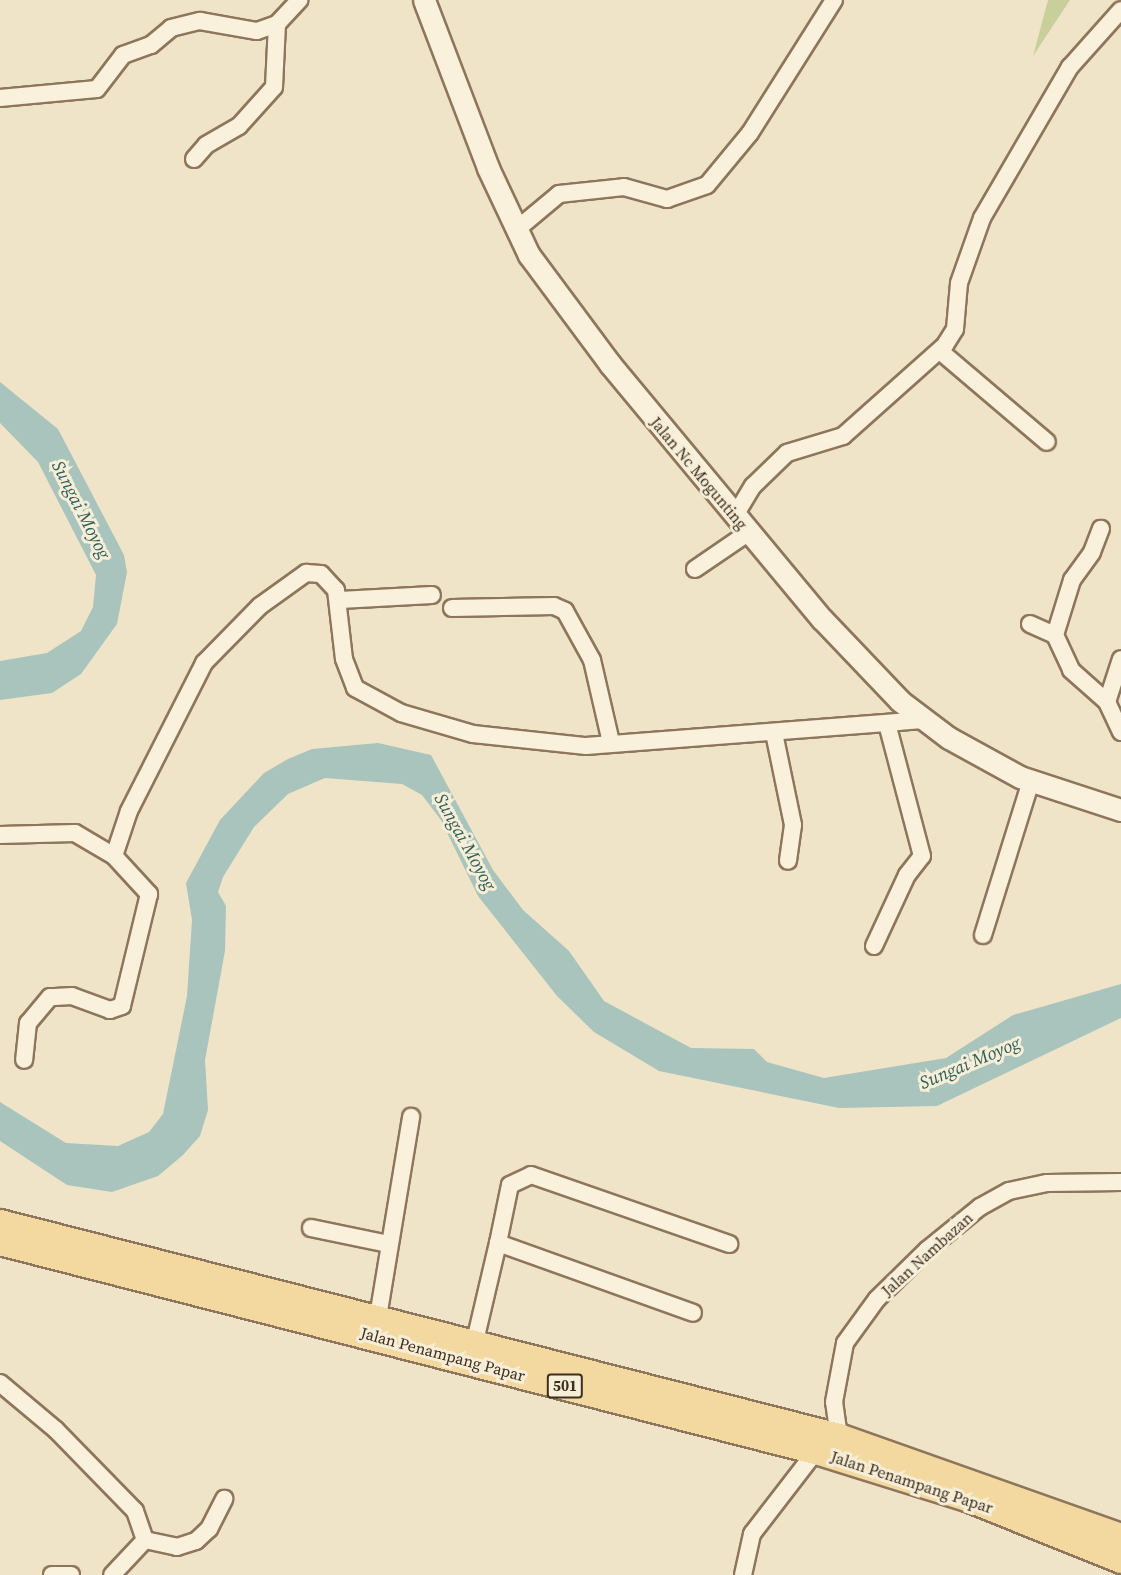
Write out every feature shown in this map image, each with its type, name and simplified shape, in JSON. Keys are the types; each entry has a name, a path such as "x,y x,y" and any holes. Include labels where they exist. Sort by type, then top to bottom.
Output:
{"main road":[{"name":"Jalan Penampang Papar","path":"0,1223 475,1341 839,1437 1121,1537"},
{"name":"Jalan Penampang Papar","path":"0,1242 816,1451 967,1498 1121,1560"}],"street":[{"path":"0,98 97,89 123,55 190,21 257,31 277,24 299,0"},
{"name":"Jalan Nc Mogunting","path":"424,0 516,230 610,364 736,514 748,532 858,658 923,720 1031,781 1121,810"},
{"path":"516,230 540,204 570,191 624,187 667,199 707,185 750,133 834,0"},
{"path":"736,514 753,486 787,453 843,435 940,351 955,329 959,283 982,218 1070,67 1121,10"},
{"path":"194,159 206,145 238,126 274,87 277,24"},
{"path":"940,351 1047,442"},
{"path":"1055,635 1072,580 1092,552 1101,529"},
{"path":"695,568 748,532"},
{"path":"114,856 129,811 209,657 296,577 321,574 340,600 350,681 384,706 473,734 560,747 888,726 923,720"},
{"path":"340,600 432,595"},
{"path":"452,608 554,606 565,611 592,660 611,742"},
{"path":"1030,624 1055,635 1071,670 1107,702 1121,732"},
{"path":"1107,702 1121,659"},
{"path":"874,946 907,875 922,856 888,726"},
{"path":"774,733 793,825 788,861"},
{"path":"983,935 1031,781"},
{"path":"0,835 68,830 114,856 149,894 122,1006 110,1010 72,996 50,998 28,1023 24,1060"},
{"path":"378,1317 388,1244 411,1117"},
{"path":"475,1341 510,1185 531,1175 729,1244"},
{"name":"Jalan Nambazan","path":"839,1437 834,1402 845,1343 871,1306 927,1250 980,1207 1010,1191 1057,1182 1121,1182"},
{"path":"311,1228 388,1244"},
{"path":"498,1244 693,1313"},
{"path":"0,1383 130,1503 145,1539"},
{"path":"743,1575 752,1534 816,1451"},
{"path":"145,1539 177,1547 196,1541 209,1528 224,1499"},
{"path":"112,1575 145,1539"},
{"path":"52,1575 71,1575"}],"green space":[{"path":"1048,0 1070,0 1033,56"}],"water":[{"name":"Sungai Moyog","path":"0,382 58,429 124,555 127,572 117,624 81,674 52,693 0,700 0,661 47,653 81,631 93,607 96,575 38,462 0,423"},
{"name":"Sungai Moyog","path":"378,743 431,755 493,870 523,910 569,951 604,1001 691,1048 754,1049 767,1062 824,1078 946,1058 1013,1015 1121,984 1121,1018 937,1106 839,1108 659,1071 594,1032 557,996 478,896 441,820 422,795 402,784 325,778 288,794 254,827 223,877 218,892 226,906 225,951 205,1060 208,1110 200,1136 183,1155 158,1176 112,1192 67,1185 0,1141 0,1102 66,1143 118,1146 149,1132 163,1114 187,996 192,920 186,883 220,820 264,773 288,759 312,749"}]}
